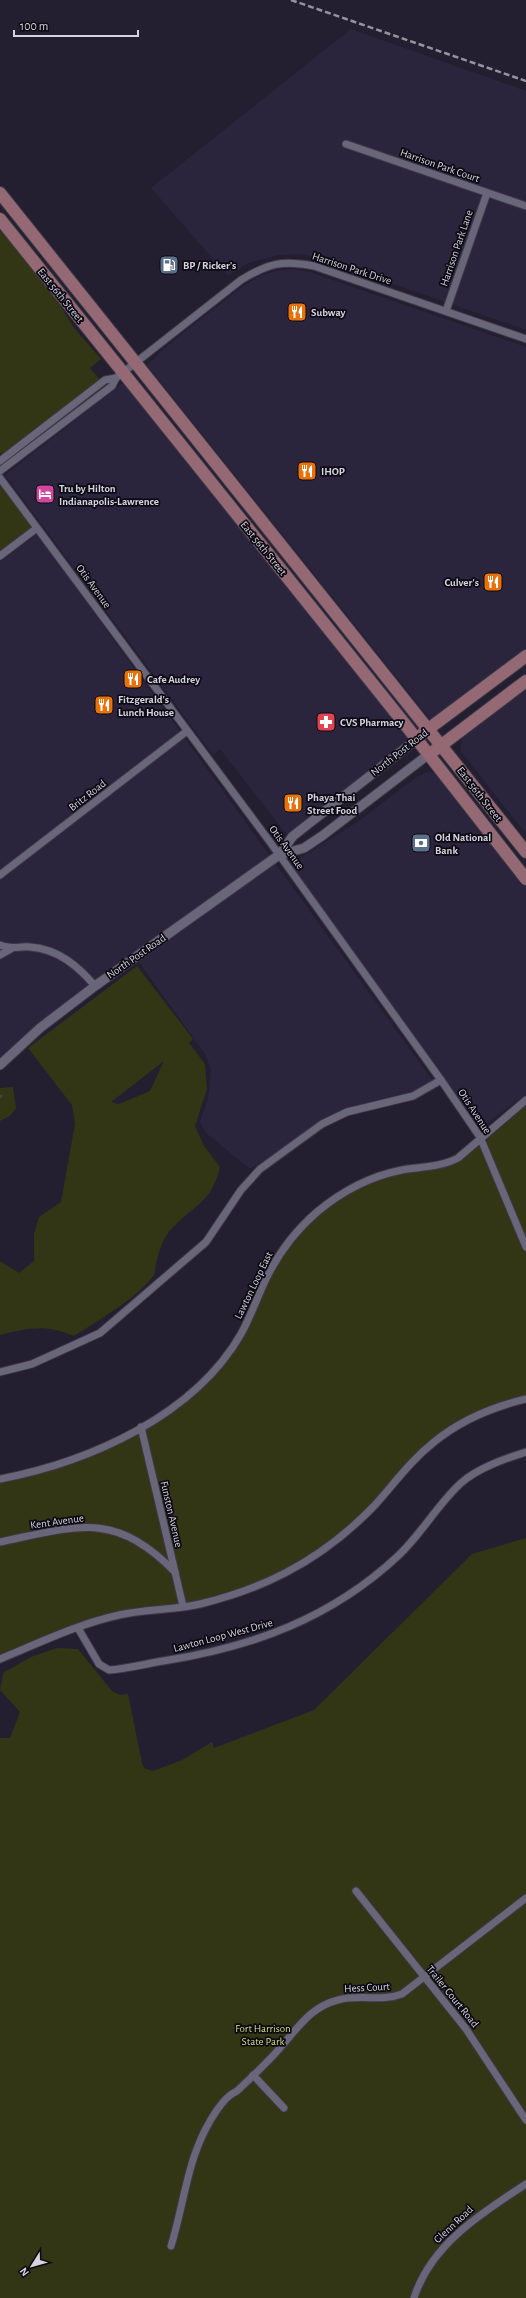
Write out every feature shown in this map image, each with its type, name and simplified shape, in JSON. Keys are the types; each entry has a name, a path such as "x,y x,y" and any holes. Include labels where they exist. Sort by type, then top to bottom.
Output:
{"main road":[{"name":"East 56th Street","path":"0,193 69,280 126,371 286,550 526,852"},
{"path":"0,212 8,215 69,280"},
{"name":"East 56th Street","path":"0,219 126,371 234,510 526,878"},
{"path":"234,510 242,513 252,521 277,550 286,550"},
{"path":"295,586 299,583 303,584 322,606 328,611 335,612"},
{"name":"North Post Road","path":"416,738 526,656"},
{"name":"North Post Road","path":"429,754 526,680"}],"street":[{"name":"Harrison Park Court","path":"346,144 526,206"},
{"name":"Harrison Park Lane","path":"446,311 487,193"},
{"name":"Harrison Park Drive","path":"126,371 241,280 260,268 282,262 314,266 526,339"},
{"path":"0,461 105,380 126,371"},
{"path":"0,471 112,386 126,371"},
{"name":"Otis Avenue","path":"0,478 279,855 441,1080 480,1138 526,1246"},
{"path":"0,556 38,528"},
{"name":"Britz Road","path":"0,875 187,731"},
{"name":"North Post Road","path":"279,855 292,836 416,738"},
{"name":"North Post Road","path":"0,1065 40,1028 95,986 279,855 304,848 322,836 429,754"},
{"path":"0,945 12,949"},
{"path":"0,955 12,949 36,947 68,960 80,968 95,986"},
{"path":"0,1372 32,1364 100,1333 206,1242 241,1190 253,1175 322,1124 347,1112 413,1096 441,1080"},
{"name":"Lawton Loop East","path":"0,1479 38,1471 106,1445 141,1427 188,1397 220,1364 248,1322 276,1260 296,1233 318,1212 348,1190 376,1178 400,1170 455,1160 468,1151 480,1138 526,1100"},
{"path":"0,1659 78,1628 119,1615 200,1604 247,1590 305,1562 333,1542 362,1518 412,1462 440,1437 483,1412 526,1399"},
{"name":"Funston Avenue","path":"141,1427 183,1606"},
{"name":"Lawton Loop West Drive","path":"78,1628 100,1666 109,1670 193,1656 281,1632 335,1604 387,1566 412,1542 455,1489 468,1478 500,1461 526,1452"},
{"name":"Kent Avenue","path":"0,1542 69,1528 108,1529 129,1537 150,1548 175,1572"},
{"name":"Trailer Court Road","path":"356,1891 469,2033 526,2120"},
{"name":"Hess Court","path":"171,2246 180,2218 189,2166 202,2134 230,2094 237,2091 281,2047 300,2023 322,2006 348,1998 393,1998 408,1991 526,1898"},
{"path":"253,2075 284,2108"},
{"name":"Glenn Road","path":"414,2298 424,2273 442,2249 489,2207 526,2184"}],"shaded area":[{"path":"351,29 526,91 526,330 319,258 300,254 278,255 248,263 228,276 151,188"},
{"path":"292,269 310,272 526,347 526,649 431,720 147,365 168,345 243,286 262,275 275,271"},
{"path":"124,382 409,740 287,835 220,749 214,754 211,752 5,475"},
{"path":"37,534 433,1081 423,1090 329,1118 250,1169 206,1133 200,1122 208,1098 211,1069 205,1054 133,954 0,1059 0,562"},
{"path":"526,687 526,834 460,750 463,737"},
{"path":"430,771 438,775 526,886 526,1094 481,1128 295,871 294,862 359,821 418,776"}],"green space":[{"path":"2,230 48,286 74,328 101,359 90,368 100,380 2,454 0,453 0,231"},
{"path":"0,478 37,528 0,556"},
{"path":"137,966 193,1039 189,1043 205,1064 207,1089 195,1126 204,1146 220,1167 216,1180 211,1190 200,1204 177,1223 167,1235 156,1262 154,1275 147,1283 117,1308 74,1336 55,1330 37,1328 0,1335 0,1261 19,1273 34,1261 34,1234 39,1217 61,1202 75,1124 72,1105 28,1048","holes":["164,1061 150,1091 119,1104 111,1102"]},
{"path":"13,1087 16,1108 10,1116 0,1121 0,1088"},
{"path":"526,1106 526,1237 487,1145 487,1138"},
{"path":"480,1137 526,1247 526,1399 501,1405 440,1437 386,1493 315,1556 229,1596 119,1615 0,1659 0,1479 92,1452 175,1406 228,1355 265,1280 301,1227 362,1183 449,1162"},
{"name":"Fort Harrison State Park","path":"526,1538 526,2298 0,2298 0,1738 10,1738 20,1712 0,1690 3,1673 31,1657 57,1648 78,1649 112,1691 120,1695 128,1694 142,1763 144,1768 153,1771 182,1760 212,1742 214,1748 314,1710 472,1554"}],"railway":[{"path":"291,0 526,81"}],"place":[{"name":"BP / Ricker's","path":"169,265"},
{"name":"Subway","path":"297,312"},
{"name":"IHOP","path":"307,471"},
{"name":"Tru by Hilton Indianapolis-Lawrence","path":"45,494"},
{"name":"Culver's","path":"493,582"},
{"name":"Cafe Audrey","path":"133,679"},
{"name":"Fitzgerald's Lunch House","path":"104,705"},
{"name":"CVS Pharmacy","path":"326,722"},
{"name":"Phaya Thai Street Food","path":"293,803"},
{"name":"Old National Bank","path":"421,843"}]}
